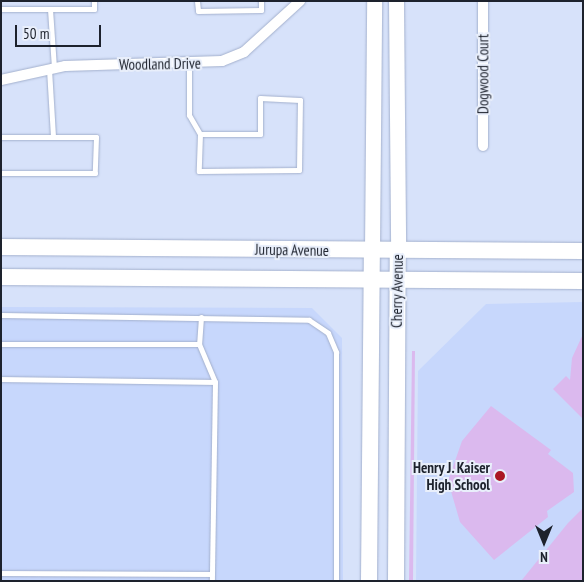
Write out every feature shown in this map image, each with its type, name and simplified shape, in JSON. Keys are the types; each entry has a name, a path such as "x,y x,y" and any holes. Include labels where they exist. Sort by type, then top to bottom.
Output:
{"main road":[{"name":"Cherry Avenue","path":"369,581 374,1"},
{"name":"Cherry Avenue","path":"396,1 398,251 396,581"},
{"name":"Jurupa Avenue","path":"1,247 583,251"},
{"name":"Jurupa Avenue","path":"1,277 583,281"}],"street":[{"name":"Woodland Drive","path":"1,80 84,64 214,63 237,56 300,1"},
{"name":"Dogwood Court","path":"483,1 483,146"}],"lane":[{"path":"1,9 94,9 94,1"},
{"path":"197,1 198,11 261,10 261,1"},
{"path":"50,9 53,137"},
{"path":"189,64 188,115 200,134 199,171 299,170 300,100 260,98 260,134 200,134"},
{"path":"1,137 96,137 95,173 1,173"},
{"path":"1,315 309,320 328,332 336,352 336,581"},
{"path":"201,317 199,344 215,382 212,581"},
{"path":"1,344 199,344"},
{"path":"1,379 215,382"},
{"path":"1,573 212,574"},
{"path":"29,573 29,581"}],"shaded area":[{"name":"Henry J. Kaiser High School","path":"583,302 583,581 416,581 418,371 486,304"},
{"path":"1,307 312,308 342,338 343,581 1,581"},
{"path":"583,334 583,419 553,389 566,376 570,380 572,358"},
{"path":"412,351 415,351 413,581 409,581"},
{"path":"491,406 551,450 548,454 573,473 574,492 547,511 548,517 494,560 460,522 448,481 462,441"},
{"path":"583,508 583,581 521,581 568,523"}],"place":[{"name":"Henry J. Kaiser High School","path":"500,476"}]}
